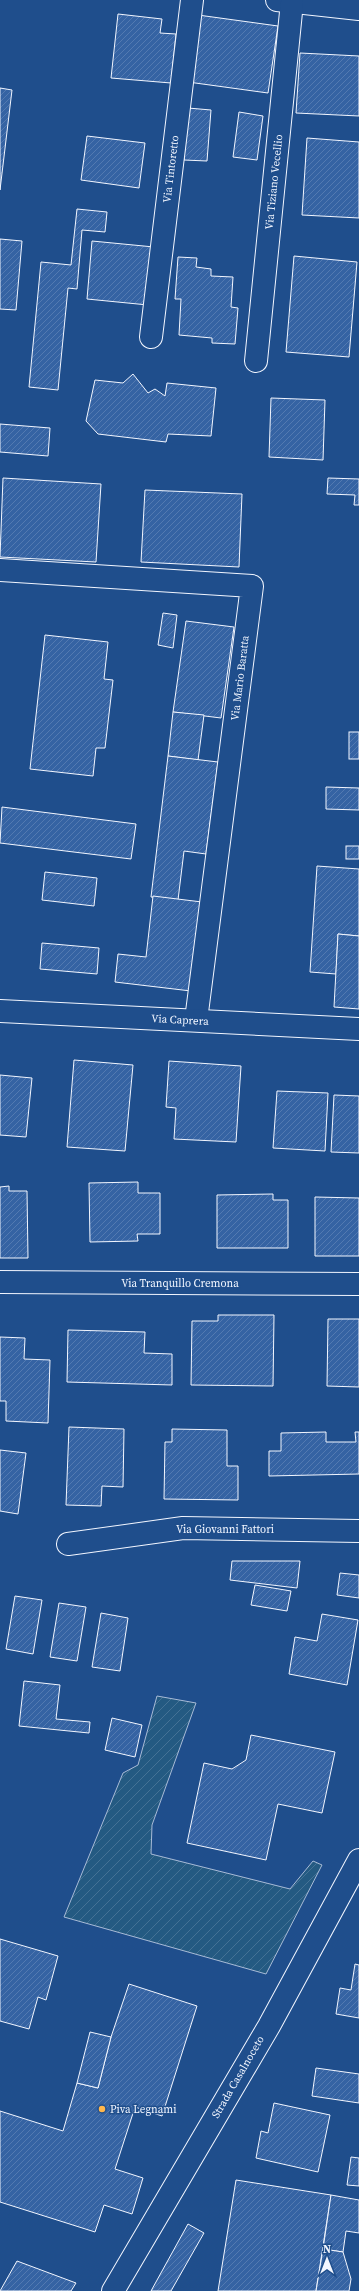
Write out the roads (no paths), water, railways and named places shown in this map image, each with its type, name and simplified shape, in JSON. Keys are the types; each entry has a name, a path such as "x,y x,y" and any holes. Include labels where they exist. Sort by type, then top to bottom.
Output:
{"street":[{"name":"Via Tintoretto","path":"151,337 192,0"},
{"path":"284,1 359,9"},
{"name":"Via Tiziano Vecellio","path":"256,361 284,1"},
{"name":"Via Mario Baratta","path":"0,570 252,586 196,1020"},
{"name":"Via Caprera","path":"0,1011 359,1029"},
{"name":"Via Tranquillo Cremona","path":"0,1282 359,1284"},
{"name":"Via Giovanni Fattori","path":"68,1544 183,1528 359,1530"},
{"name":"Strada Casalnoceto","path":"113,2291 269,2026 359,1860"}],"place":[{"name":"Piva Legnami","path":"102,2109"}]}
